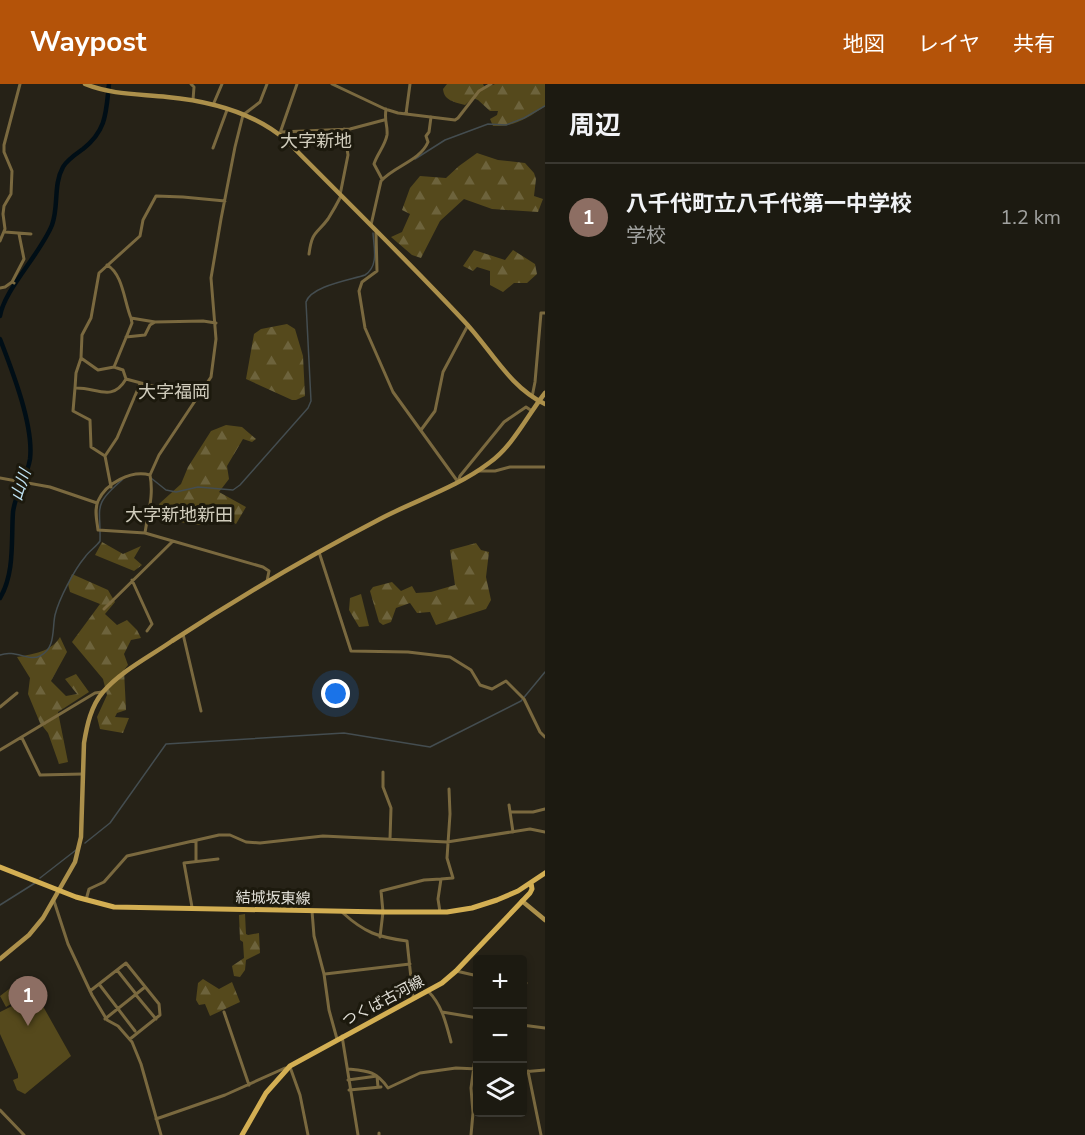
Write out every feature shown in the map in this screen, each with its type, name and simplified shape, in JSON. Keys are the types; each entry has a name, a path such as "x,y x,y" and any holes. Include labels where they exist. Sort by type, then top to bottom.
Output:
{"main road":[{"name":"結城坂東線","path":"0,867 86,900 121,907 383,912 440,912 489,903 512,894 545,873"},
{"name":"つくば古河線","path":"243,1135 266,1093 289,1067 428,991 456,971 522,902 531,891 531,883"}],"street":[{"path":"0,241 5,232 3,214 4,206 11,194 12,171 4,152 4,145 20,84"},
{"path":"86,84 112,92 193,100 213,105 243,115 280,133 468,325 510,378 531,397 545,404"},
{"path":"191,84 194,87 193,100"},
{"path":"213,105 222,84"},
{"path":"145,533 153,483 150,475 159,455 205,389 213,369 216,352 216,323 211,278 235,147 243,115 260,102 267,84"},
{"path":"280,133 297,84"},
{"path":"332,84 387,109 406,114 457,119 479,91 491,84"},
{"path":"406,114 410,84"},
{"path":"382,179 374,164 387,136 384,120 387,109"},
{"path":"213,148 227,110"},
{"path":"371,227 377,189 382,179 417,156 425,147 428,142 426,136 429,132 430,117"},
{"path":"280,133 358,128 384,120"},
{"path":"309,254 311,239 315,231 326,222 340,196 348,155 344,129"},
{"path":"105,456 91,447 90,420 74,411 76,373 81,358 82,335 91,318 98,276 140,236 143,220 156,196 182,196 225,201"},
{"path":"5,232 31,234"},
{"path":"376,232 377,271 362,282 359,291 365,328 393,392 458,482"},
{"path":"0,288 13,282 24,259 19,234"},
{"path":"107,265 119,277 132,323 114,367"},
{"path":"531,397 535,382 541,313 545,313"},
{"path":"131,318 155,322 216,323"},
{"path":"126,337 145,335 150,325 155,322"},
{"path":"421,430 435,411 443,372 468,325"},
{"path":"81,358 98,370 114,367 123,370 126,379"},
{"path":"126,379 197,398"},
{"path":"75,388 108,393 117,390 126,379"},
{"path":"111,487 105,456 117,438 140,384"},
{"path":"0,959 29,935 54,901 75,862 78,850 87,728 96,702 103,692 123,675 183,634 267,582 413,502 479,471 502,452 545,393"},
{"path":"458,482 504,422 526,407 532,411"},
{"path":"479,471 495,471 510,467 545,467"},
{"path":"150,475 130,474 111,487 97,503 95,512 98,530 145,533 267,568 267,582"},
{"path":"0,478 50,486 97,503"},
{"path":"104,609 173,541"},
{"path":"319,552 351,651 408,652 450,657 471,670 477,682 483,687 492,689 506,681 524,699 540,732 545,737"},
{"path":"132,580 152,624 147,631"},
{"path":"183,634 201,711"},
{"path":"0,750 95,693 103,692"},
{"path":"0,707 17,693"},
{"path":"22,738 40,775 83,774"},
{"path":"383,772 383,787 391,808 390,839"},
{"path":"380,937 383,912 381,891 424,880 453,878 447,858 449,789"},
{"path":"509,805 513,832"},
{"path":"511,812 533,812 545,809"},
{"path":"86,900 89,890 104,882 127,856 135,852 219,835 230,835 246,842 260,843 323,836 447,842 530,829 545,832"},
{"path":"196,841 196,861"},
{"path":"192,909 184,863 218,859"},
{"path":"440,912 441,879"},
{"path":"54,901 68,944 105,1019 118,1026 130,1039 141,1064 161,1135"},
{"path":"522,902 545,920"},
{"path":"312,911 314,936 324,974 329,1010 340,1038 348,1069 349,1090 358,1135"},
{"path":"342,911 356,924 380,937 407,941 413,999"},
{"path":"90,991 126,963 159,1004 160,1015 130,1039"},
{"path":"324,974 410,964"},
{"path":"117,970 156,1019"},
{"path":"456,971 473,975"},
{"path":"99,984 135,1031"},
{"path":"105,1019 145,987"},
{"path":"428,991 436,999 442,1012 451,1042"},
{"path":"224,1012 249,1085"},
{"path":"442,1012 473,1017"},
{"path":"527,1026 545,1028"},
{"path":"471,1135 473,1063"},
{"path":"156,1119 183,1111 289,1067 300,1095 308,1135"},
{"path":"348,1069 370,1072 389,1088 420,1073 456,1068 472,1069"},
{"path":"541,1135 528,1071 545,1070"},
{"path":"348,1080 377,1076"},
{"path":"349,1090 379,1087 377,1076"},
{"path":"0,1110 24,1135"}],"green space":[{"path":"447,84 483,84 485,88 495,84 545,84 545,106 520,121 493,126 490,119 497,115 498,111 490,111 473,98 465,105 451,100 445,96 443,89"},
{"path":"477,153 498,160 525,163 536,179 534,196 543,199 538,212 492,209 464,199 440,221 421,258 412,255 391,237 402,232 410,214 402,210 410,188 420,176 446,178"},
{"path":"474,250 505,260 513,250 535,264 537,274 527,283 514,283 503,292 490,285 490,271 477,267 473,271 463,266"},
{"path":"287,324 295,329 303,356 305,396 296,400 246,379 254,334 261,329"},
{"path":"226,425 242,427 256,439 252,442 243,439 227,466 229,479 219,492 246,507 236,524 212,511 203,525 183,523 166,515 159,504 181,484 188,467 211,431"},
{"path":"102,542 123,554 141,546 134,558 142,565 134,571 95,555"},
{"path":"476,543 481,550 489,552 486,577 491,600 486,609 436,625 430,612 417,613 410,603 396,608 391,622 383,625 379,622 370,591 373,587 392,582 401,591 412,586 416,593 431,592 455,585 450,550"},
{"path":"72,574 108,590 115,602 105,614 117,625 127,620 141,638 131,640 124,654 128,665 124,670 126,710 117,713 115,717 129,718 123,733 100,729 97,717 107,695 103,679 72,642 100,604 70,592 68,584"},
{"path":"361,594 369,626 359,627 349,610 350,598"},
{"path":"60,637 67,652 51,681 66,696 77,694 65,679 76,674 89,692 58,712 68,762 59,764 48,733 40,723 28,694 30,678 17,657 47,649"},
{"path":"245,914 246,934 259,933 260,953 246,960 245,970 240,977 234,976 232,966 244,958 243,942 240,940 239,915"},
{"path":"26,976 71,1056 25,1094 17,1090 13,1080 18,1078 18,1074 0,1034 0,1012 12,1006 11,1004 6,1007 0,996"},
{"path":"203,979 219,989 232,982 240,1002 210,1016 205,1004 199,1005 196,1000 198,983"}],"waterway":[{"name":"山川","path":"0,316 8,295 52,225 58,181 63,167 91,142 101,127 106,112 109,84"},
{"path":"415,159 445,140 488,124 506,125 545,106"},
{"path":"151,478 166,490 176,492 198,487 233,490 240,485 308,408 311,401 306,302 309,296 323,288 365,275 374,262 373,233"},
{"name":"山川","path":"0,339 21,398 30,446 30,459 14,505 10,567 0,598"},
{"path":"0,655 11,653 31,658 40,656 49,648 55,615 63,593 81,563 100,541 99,513 102,501 122,480"},
{"path":"85,843 110,823 166,744 344,733 430,747 521,701 545,672"},
{"path":"40,878 76,850"},
{"path":"0,905 35,883"}],"place":[{"name":"八千代町立八千代第一中学校","path":"28,1026"}],"district":[{"name":"大字新地","path":"316,141"},
{"name":"大字福岡","path":"174,392"},
{"name":"大字新地新田","path":"179,515"}]}
